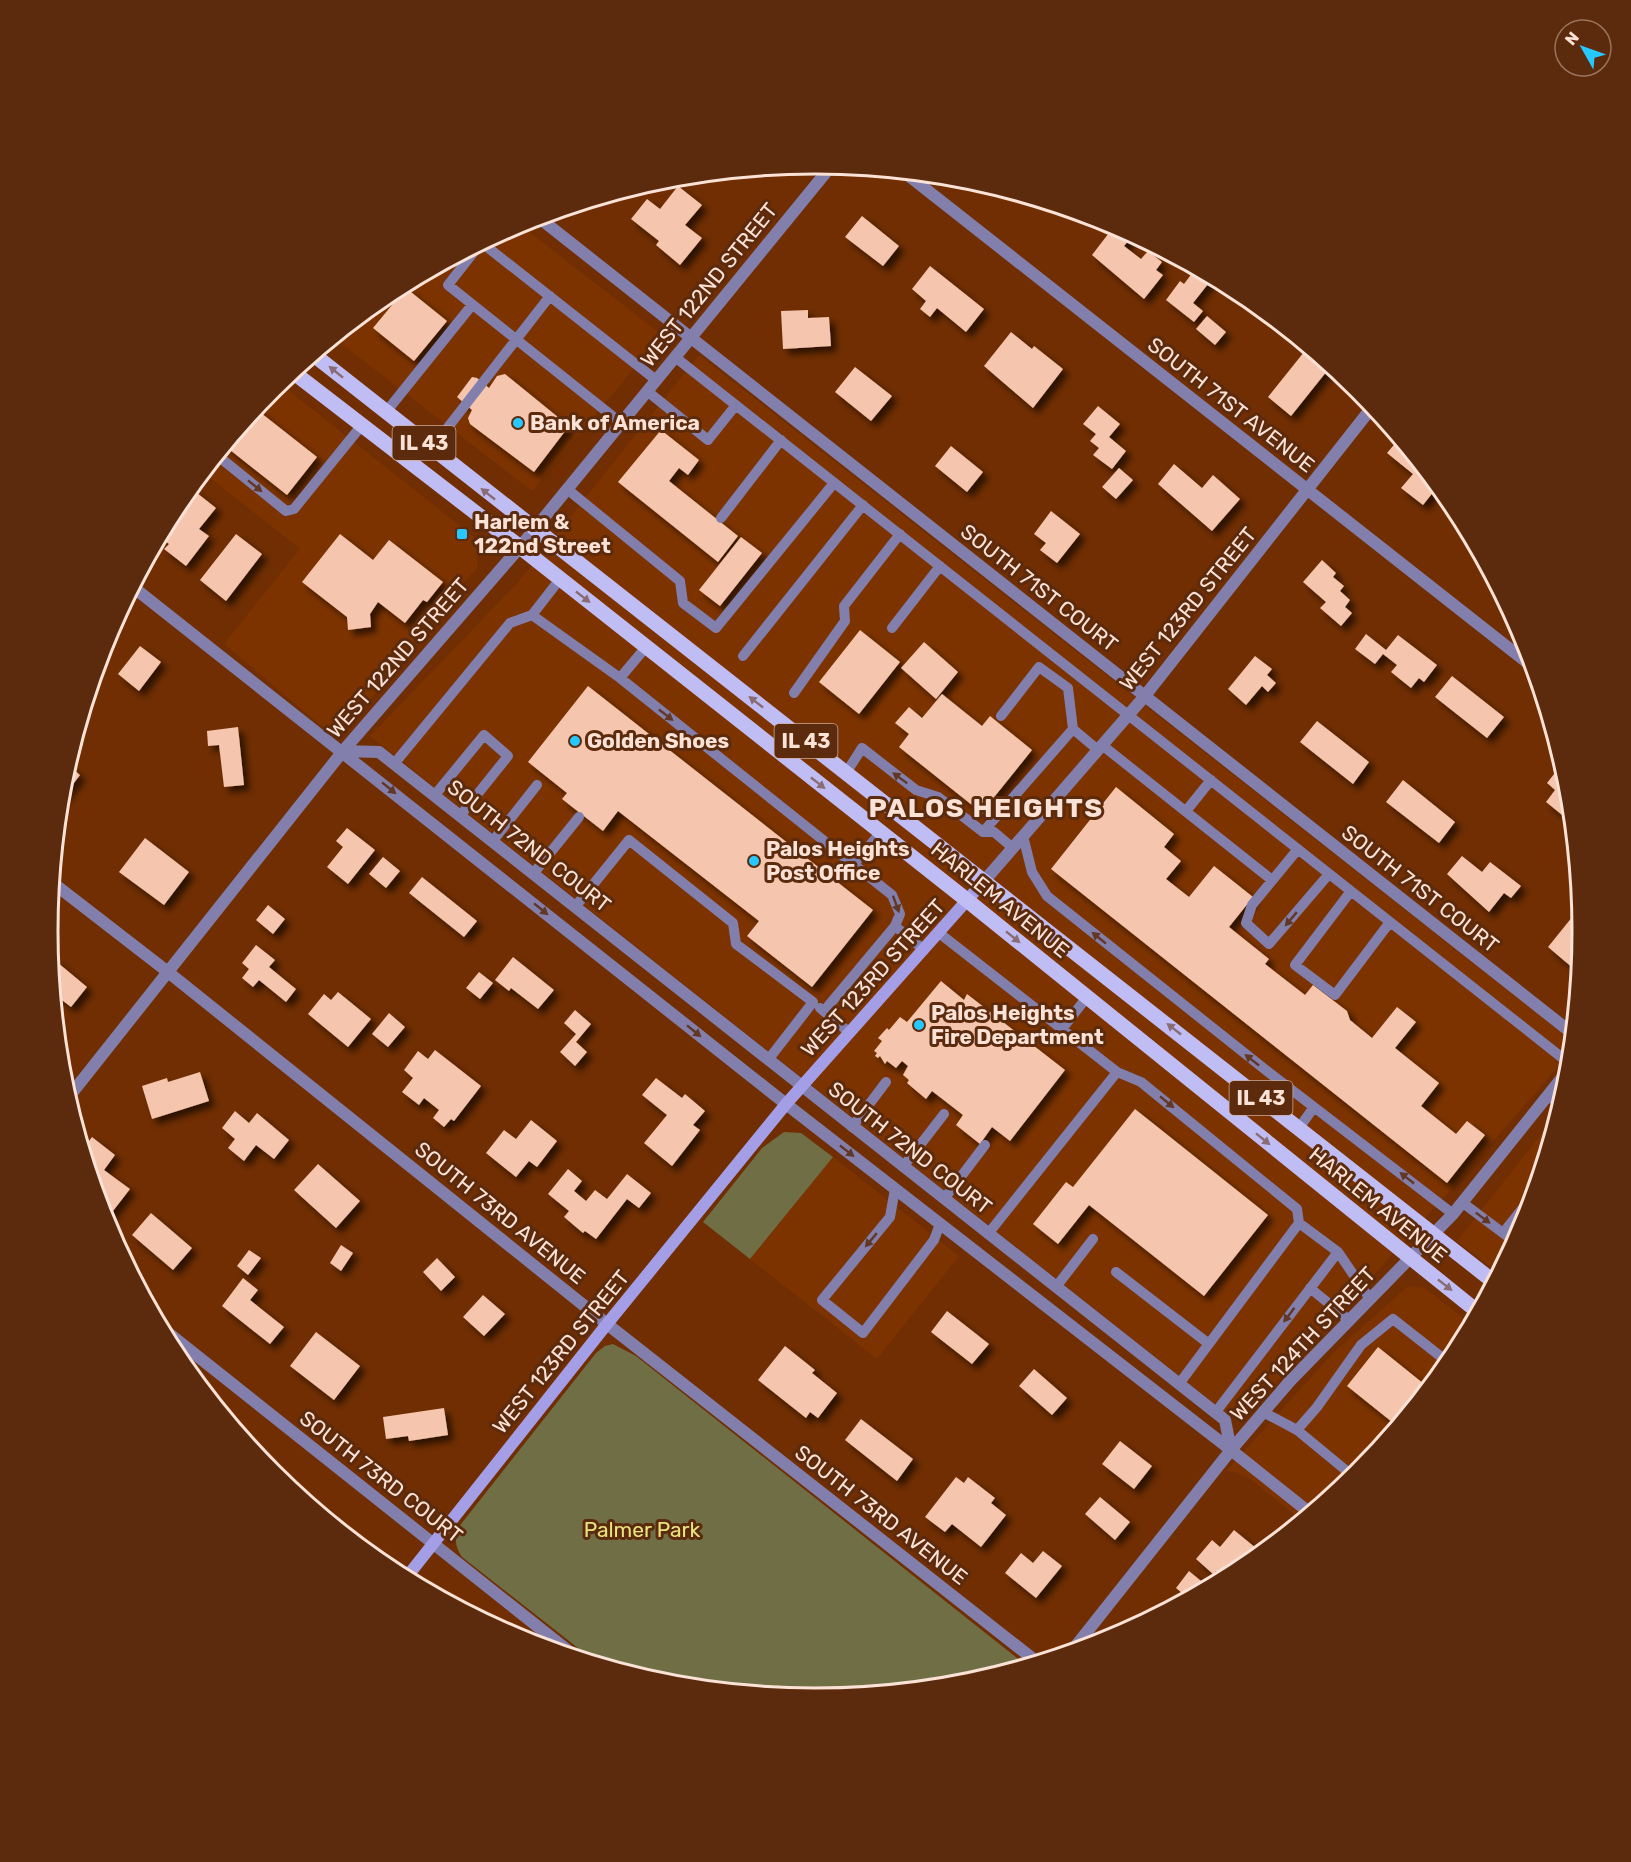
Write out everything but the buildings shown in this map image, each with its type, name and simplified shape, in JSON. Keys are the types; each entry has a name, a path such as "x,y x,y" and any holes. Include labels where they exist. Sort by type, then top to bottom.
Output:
{"main road":[{"name":"HARLEM AVENUE","path":"319,359 1488,1277"},
{"name":"HARLEM AVENUE","path":"300,377 646,646 968,901 1472,1307"}],"street":[{"name":"WEST 122ND STREET","path":"75,1089 343,751 520,548 824,174"},
{"name":"SOUTH 71ST AVENUE","path":"914,180 1521,658"},
{"name":"SOUTH 71ST COURT","path":"547,224 1566,1029"},
{"name":"WEST 123RD STREET","path":"412,1571 607,1324 786,1104 968,901 1129,715 1367,413"},
{"name":"SOUTH 72ND COURT","path":"139,592 786,1104 1305,1509"},
{"name":"SOUTH 72ND COURT","path":"343,751 379,752 1225,1420 1231,1450"},
{"name":"SOUTH 73RD AVENUE","path":"60,888 168,972 607,1324 1030,1656"},
{"name":"WEST 124TH STREET","path":"1081,1639 1263,1412 1349,1320 1412,1259 1463,1203 1557,1085"},
{"path":"930,1216 944,1199"},
{"name":"SOUTH 73RD COURT","path":"180,1342 558,1642"}],"lane":[{"path":"488,249 656,380"},
{"path":"470,258 448,285 621,423"},
{"path":"431,448 550,296"},
{"path":"386,412 472,305"},
{"name":"SOUTH 71ST COURT","path":"675,357 1562,1057"},
{"path":"647,391 708,440 736,405"},
{"path":"223,460 285,511 294,509 362,426"},
{"path":"721,518 781,440"},
{"path":"567,489 680,581 683,603 716,628 834,483"},
{"path":"743,656 863,505"},
{"path":"794,693 845,621 844,606 900,534"},
{"path":"892,628 940,566"},
{"path":"394,764 510,623 532,615 560,579"},
{"path":"532,615 620,678 892,895 900,914 895,926 824,1011"},
{"path":"620,678 646,646"},
{"path":"1001,716 1039,667 1068,688 1073,729 1186,811 1272,880"},
{"path":"1059,681 1070,669"},
{"path":"983,832 1073,729"},
{"path":"434,796 484,735 508,756 460,816"},
{"path":"846,772 862,748 916,790 938,797 983,832 994,832 1013,848"},
{"path":"1186,811 1211,780"},
{"path":"492,842 537,784"},
{"path":"533,874 579,817"},
{"path":"854,864 881,832"},
{"path":"1023,836 1032,872 1047,896 1453,1214"},
{"path":"575,907 629,840 733,923 736,945 813,1002 850,1033"},
{"path":"1298,849 1252,905 1246,922 1269,944 1329,874"},
{"path":"1351,891 1295,965 1335,995 1390,922"},
{"path":"895,926 924,950"},
{"path":"939,933 1117,1072 1141,1082 1297,1209 1299,1223 1179,1384"},
{"path":"1062,1029 1087,997"},
{"path":"768,1060 813,1002"},
{"path":"988,1233 1117,1072"},
{"path":"852,1127 886,1082"},
{"path":"1548,1096 1553,1100"},
{"path":"1299,1128 1314,1107"},
{"path":"903,1167 945,1114"},
{"path":"944,1199 985,1145"},
{"path":"895,1189 890,1217 822,1300 863,1333 934,1240 940,1224"},
{"path":"1463,1203 1508,1237"},
{"path":"1503,1233 1517,1215"},
{"path":"1299,1223 1338,1252 1370,1299"},
{"path":"1056,1287 1093,1239"},
{"path":"1215,1413 1338,1252"},
{"path":"1116,1272 1209,1344"},
{"path":"1310,1288 1349,1320"},
{"path":"1297,1430 1317,1407 1361,1345 1393,1319 1441,1357"},
{"path":"1263,1412 1297,1430 1346,1471"}],"shaded area":[{"path":"528,231 662,335 532,491 340,342 437,275"},
{"path":"699,355 1565,1036 1560,1064 1448,1193 1239,1423 370,736 520,580"},
{"path":"287,389 473,536 477,548 477,568 424,627 350,728 330,733 224,644 300,549 210,477 246,432"},
{"path":"1547,1127 1515,1221 1493,1268 1457,1241"},
{"path":"833,1157 959,1256 877,1359 750,1259"},
{"path":"1408,1286 1425,1288 1465,1319 1445,1352 1385,1430 1351,1466 1296,1516 1250,1479 1236,1472 1226,1471 1333,1353"}],"green space":[{"path":"784,1132 801,1133 833,1157 750,1259 703,1222 762,1148"},
{"name":"Palmer Park","path":"613,1344 636,1356 1019,1660 914,1682 816,1688 717,1682 620,1662 581,1651 462,1557 457,1549 456,1541 461,1524 596,1353 605,1346"}],"place":[{"name":"Bank of America","path":"518,423"},
{"name":"Harlem & 122nd Street","path":"462,534"},
{"name":"Golden Shoes","path":"575,741"},
{"name":"Palos Heights Post Office","path":"754,861"},
{"name":"Palos Heights Fire Department","path":"919,1025"}],"district":[{"name":"PALOS HEIGHTS","path":"986,808"}]}
